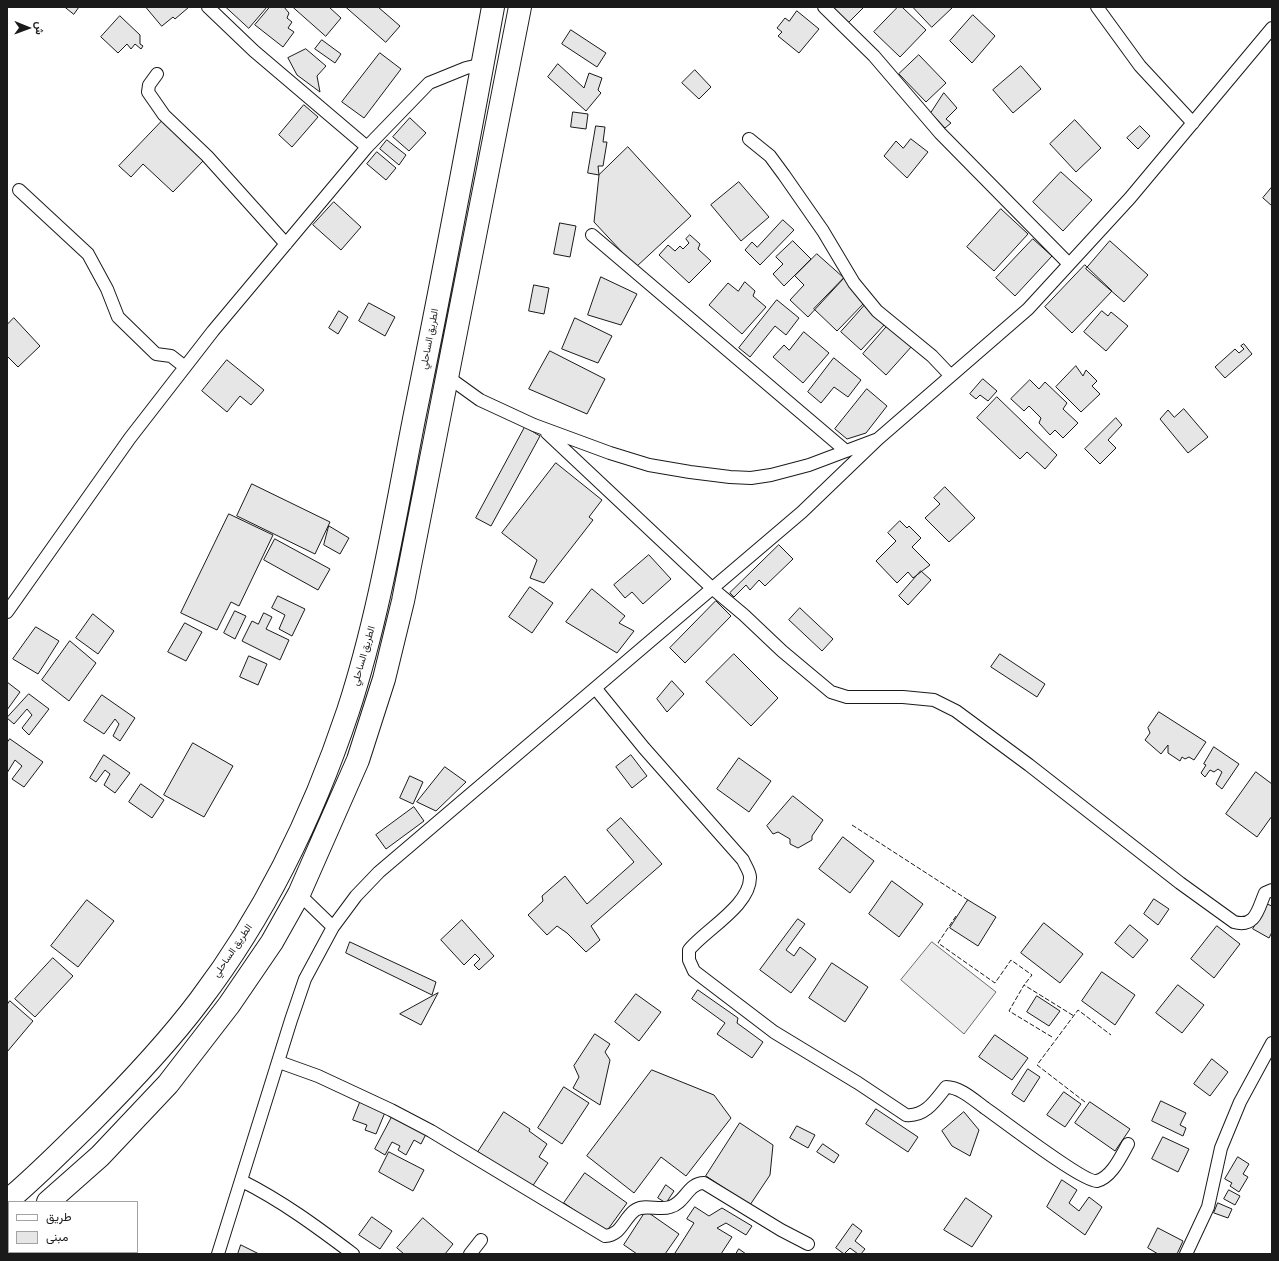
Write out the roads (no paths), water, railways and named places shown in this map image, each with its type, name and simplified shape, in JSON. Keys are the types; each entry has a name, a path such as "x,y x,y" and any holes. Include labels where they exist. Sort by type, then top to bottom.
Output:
{"highway":[{"name":"الطريق الساحلي","path":"7,1201 34,1179 108,1104 166,1041 201,999 265,902 299,836 324,775 349,709 373,626 493,7"},
{"path":"49,1201 100,1156 168,1084 229,1005 272,942 299,894 358,760 384,679 403,602 520,7"}],"street":[{"path":"208,7 254,50 367,147"},
{"path":"824,7 874,56 940,133 1069,264"},
{"path":"1097,7 1140,66 1193,123"},
{"path":"218,1254 242,1181 258,1123 305,979 333,927 356,896 380,872 713,590 802,512 878,439 950,375 1028,309 1130,198 1272,28"},
{"path":"7,612 130,438 185,367 367,147 429,83 466,68 482,64"},
{"path":"157,74 149,85 148,92 164,114 207,156 286,244"},
{"path":"749,139 770,156 823,231 854,283 877,311 932,356 950,375"},
{"path":"19,190 88,254 107,289 118,317 156,354 171,356 185,367"},
{"path":"592,235 846,451"},
{"path":"448,377 480,400 543,429 610,453 649,465 730,477 751,478 771,475 809,465 878,439"},
{"path":"543,429 713,590 744,615 782,651 831,692 847,697 903,697 934,700 956,712 1029,765 1180,884 1234,922 1242,924 1249,923 1253,919 1265,893 1272,890"},
{"path":"596,689 644,748 743,860 750,876 748,890 734,909 698,939 689,950 689,960 694,971 774,1032 858,1083 906,1115 914,1116 925,1111 946,1087 952,1087 976,1102 1068,1168 1096,1181 1106,1176 1128,1144"},
{"path":"299,894 333,927"},
{"path":"1186,1254 1208,1207 1221,1148 1240,1102 1272,1043"},
{"path":"279,1062 318,1076 424,1127 605,1236 616,1234 636,1209 641,1207 664,1209 672,1207 678,1203 694,1185 704,1182 781,1230 808,1244"},
{"path":"242,1181 264,1192 304,1218 353,1254"},
{"path":"470,1254 481,1240"}]}
